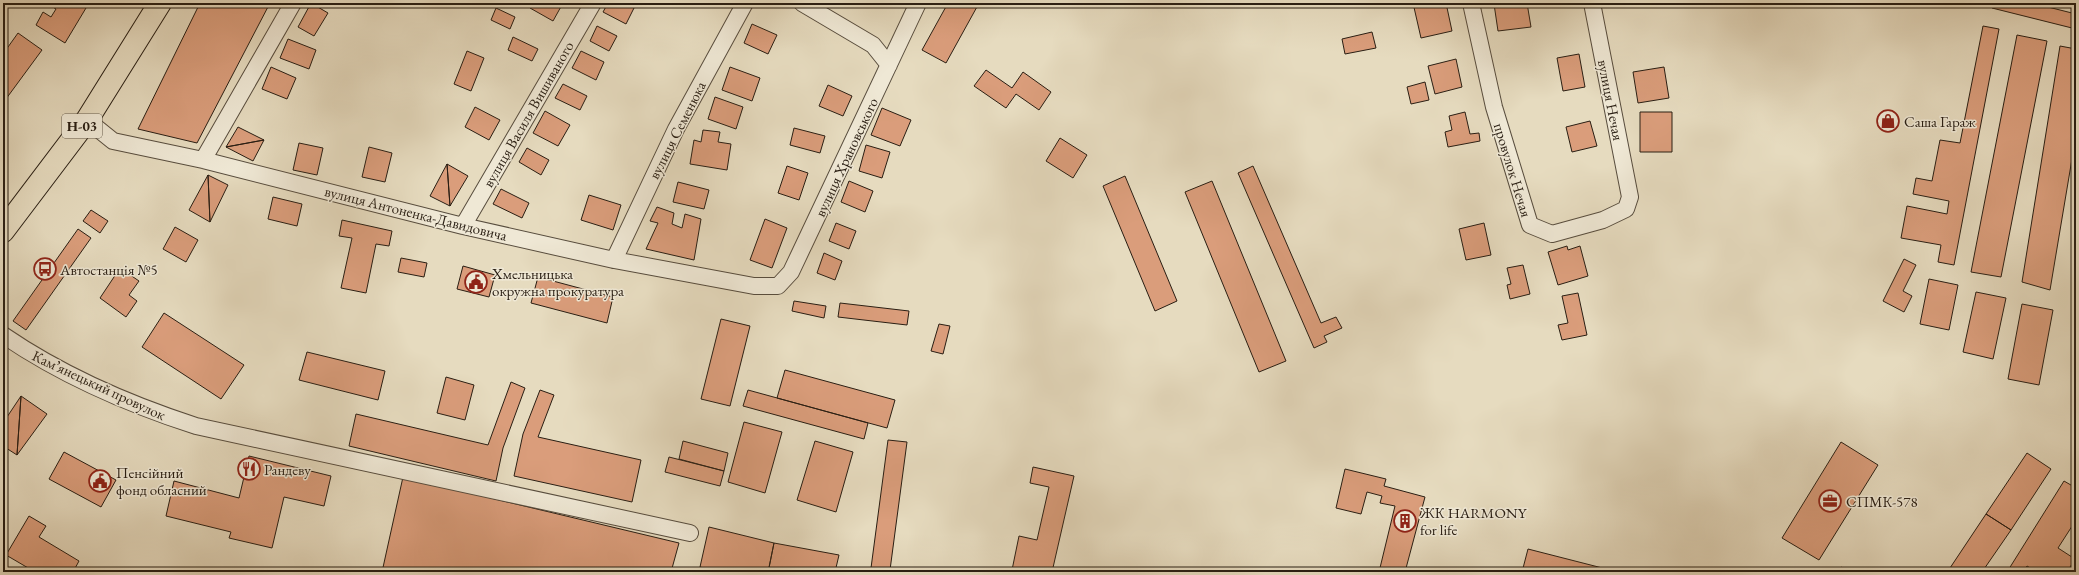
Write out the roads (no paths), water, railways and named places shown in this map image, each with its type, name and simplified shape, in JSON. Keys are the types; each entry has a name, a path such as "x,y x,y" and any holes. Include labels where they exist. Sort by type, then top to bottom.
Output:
{"main road":[{"name":"Н-03","path":"3,230 87,120 160,3"}],"street":[{"path":"203,160 293,3"},
{"name":"вулиця Василя Вишиваного","path":"463,226 593,3"},
{"name":"вулиця Семенюка","path":"614,260 676,129 745,3"},
{"path":"802,3 873,45 889,65"},
{"name":"вулиця Храновського","path":"754,286 778,286 791,272 918,3"},
{"name":"провулок Нечая","path":"1471,3 1494,107 1530,225 1552,234 1573,229 1603,220 1626,210 1630,197"},
{"name":"вулиця Нечая","path":"1592,3 1630,197"},
{"name":"вулиця Антоненка-Давидовича","path":"87,120 113,141 203,160 463,226 614,260 754,286"},
{"name":"Камʼянецький провулок","path":"3,335 27,352 152,412 203,428 690,533"}],"place":[{"name":"Саша Гараж","path":"1888,121"},
{"name":"Автостанція №5","path":"45,269"},
{"name":"Хмельницька окружна прокуратура","path":"476,282"},
{"name":"Рандеву","path":"249,469"},
{"name":"Пенсійний фонд обласний","path":"100,481"},
{"name":"СПМК-578","path":"1830,501"},
{"name":"ЖК HARMONY for life","path":"1405,521"}]}
